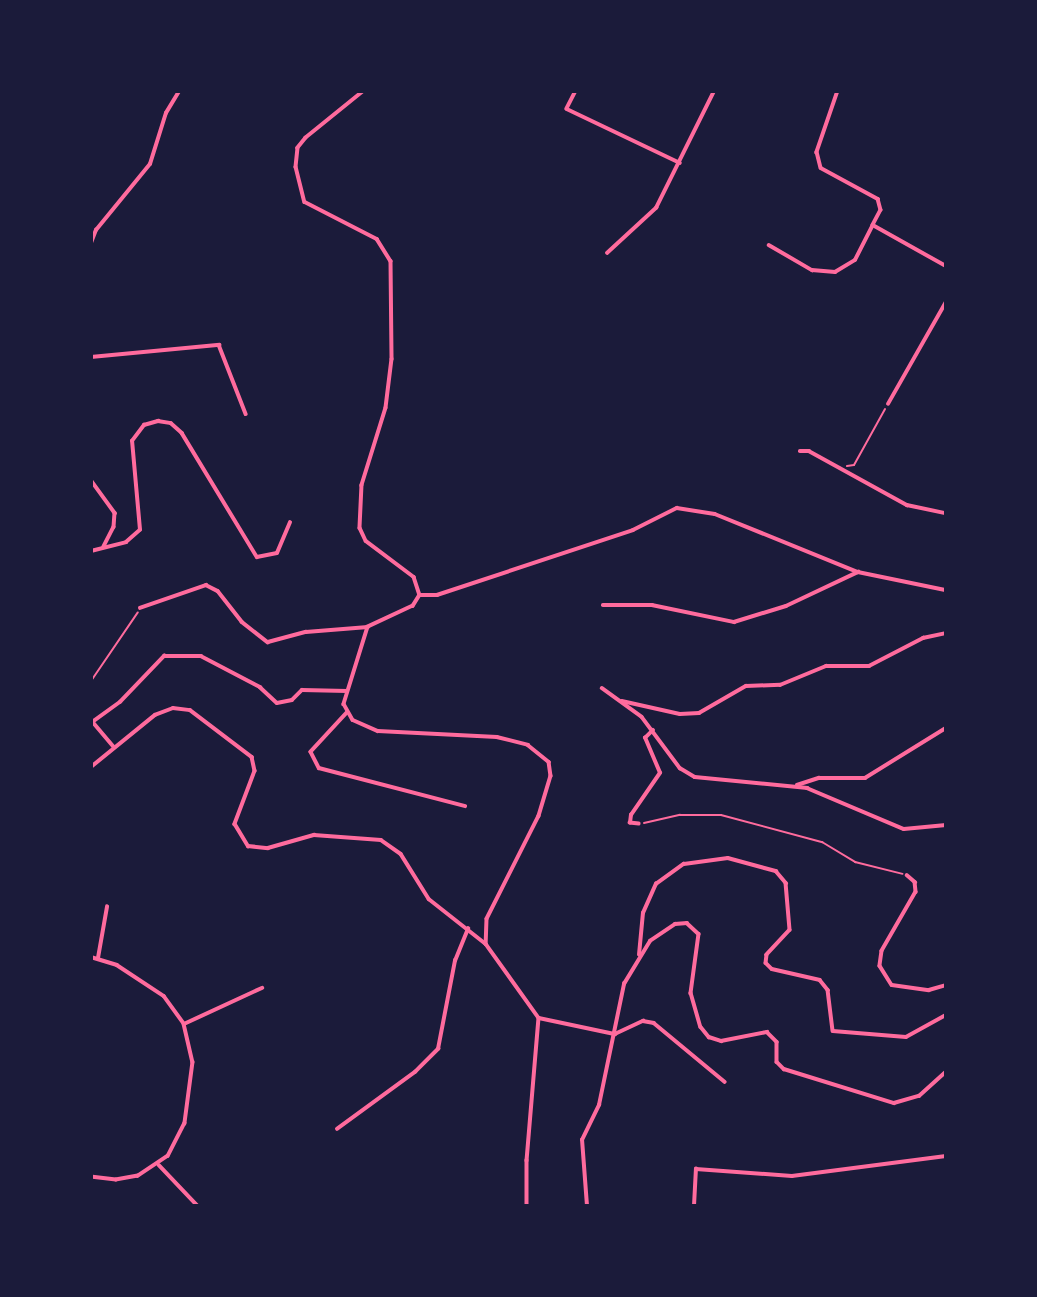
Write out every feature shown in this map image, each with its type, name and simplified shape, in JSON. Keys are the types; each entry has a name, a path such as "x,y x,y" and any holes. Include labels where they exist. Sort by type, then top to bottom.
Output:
{"street":[{"path":"91,243 94,231 150,164 166,113 179,91"},
{"path":"140,608 206,585 218,591 242,622 268,642 282,642 306,632 368,627 414,606 420,595 414,577 366,541 360,528 362,485 386,408 393,359 391,261 377,239 305,202 296,167 298,148 306,138 364,91"},
{"path":"576,91 567,109 680,163"},
{"path":"607,253 656,208 714,91"},
{"path":"769,245 812,270 835,272 855,260 873,225 881,202 826,173 818,163 818,149 838,91"},
{"path":"873,225 946,266"},
{"path":"888,404 946,302"},
{"path":"91,357 219,345 246,414"},
{"path":"91,551 132,540 139,530 132,441 139,429 158,421 171,423 182,433 257,557 277,553 290,523"},
{"path":"800,451 839,467 907,505 946,513"},
{"path":"91,480 115,513 114,527 104,547"},
{"path":"420,595 437,595 633,530 677,508 715,514 859,572 946,590"},
{"path":"603,605 652,605 734,622 786,606 859,572"},
{"path":"368,627 347,691 347,713 311,752 319,768 465,806"},
{"path":"620,701 680,714 699,713 746,686 780,685 826,666 869,666 912,643 946,633"},
{"path":"115,747 92,723 120,702 164,656 201,656 260,687 276,703 292,700 302,690 347,691"},
{"path":"602,688 653,729 680,768 695,777 797,785 904,829 946,825"},
{"path":"91,767 162,711 190,710 252,757 255,771 235,824 248,846 268,848 314,835 382,840 401,854 429,899 486,944 539,1018 527,1206"},
{"path":"347,713 378,731 497,737 528,745 549,762 551,776 540,816 526,852 491,907 486,944"},
{"path":"797,785 820,778 865,778 946,728"},
{"path":"639,824 630,823 631,814 660,773 645,738 653,729"},
{"path":"639,957 643,913 656,884 684,864 727,859 776,871 786,883 790,930 767,955 766,963 772,969 814,976 825,984 833,1031 906,1037 946,1015"},
{"path":"907,875 915,882 916,892 882,951 880,966 892,985 929,990 946,985"},
{"path":"98,958 107,907"},
{"path":"587,1206 582,1140 599,1105 624,984 639,957 666,928 682,923 692,926 700,940 691,993 704,1032 721,1041 771,1034 784,1069 894,1103 919,1096 946,1072"},
{"path":"337,1129 415,1072 438,1049 455,961 468,929"},
{"path":"91,957 98,958 154,987 184,1024 193,1062 185,1123 176,1146 159,1164 127,1179 91,1177"},
{"path":"184,1024 262,988"},
{"path":"539,1018 615,1034 638,1022 654,1023 725,1083"},
{"path":"694,1206 696,1169 792,1176 946,1156"},
{"path":"159,1164 198,1206"}],"path":[{"path":"839,467 854,465 888,404"},
{"path":"91,681 140,608"},
{"path":"639,824 680,815 721,815 793,833 866,866 907,875"}]}
